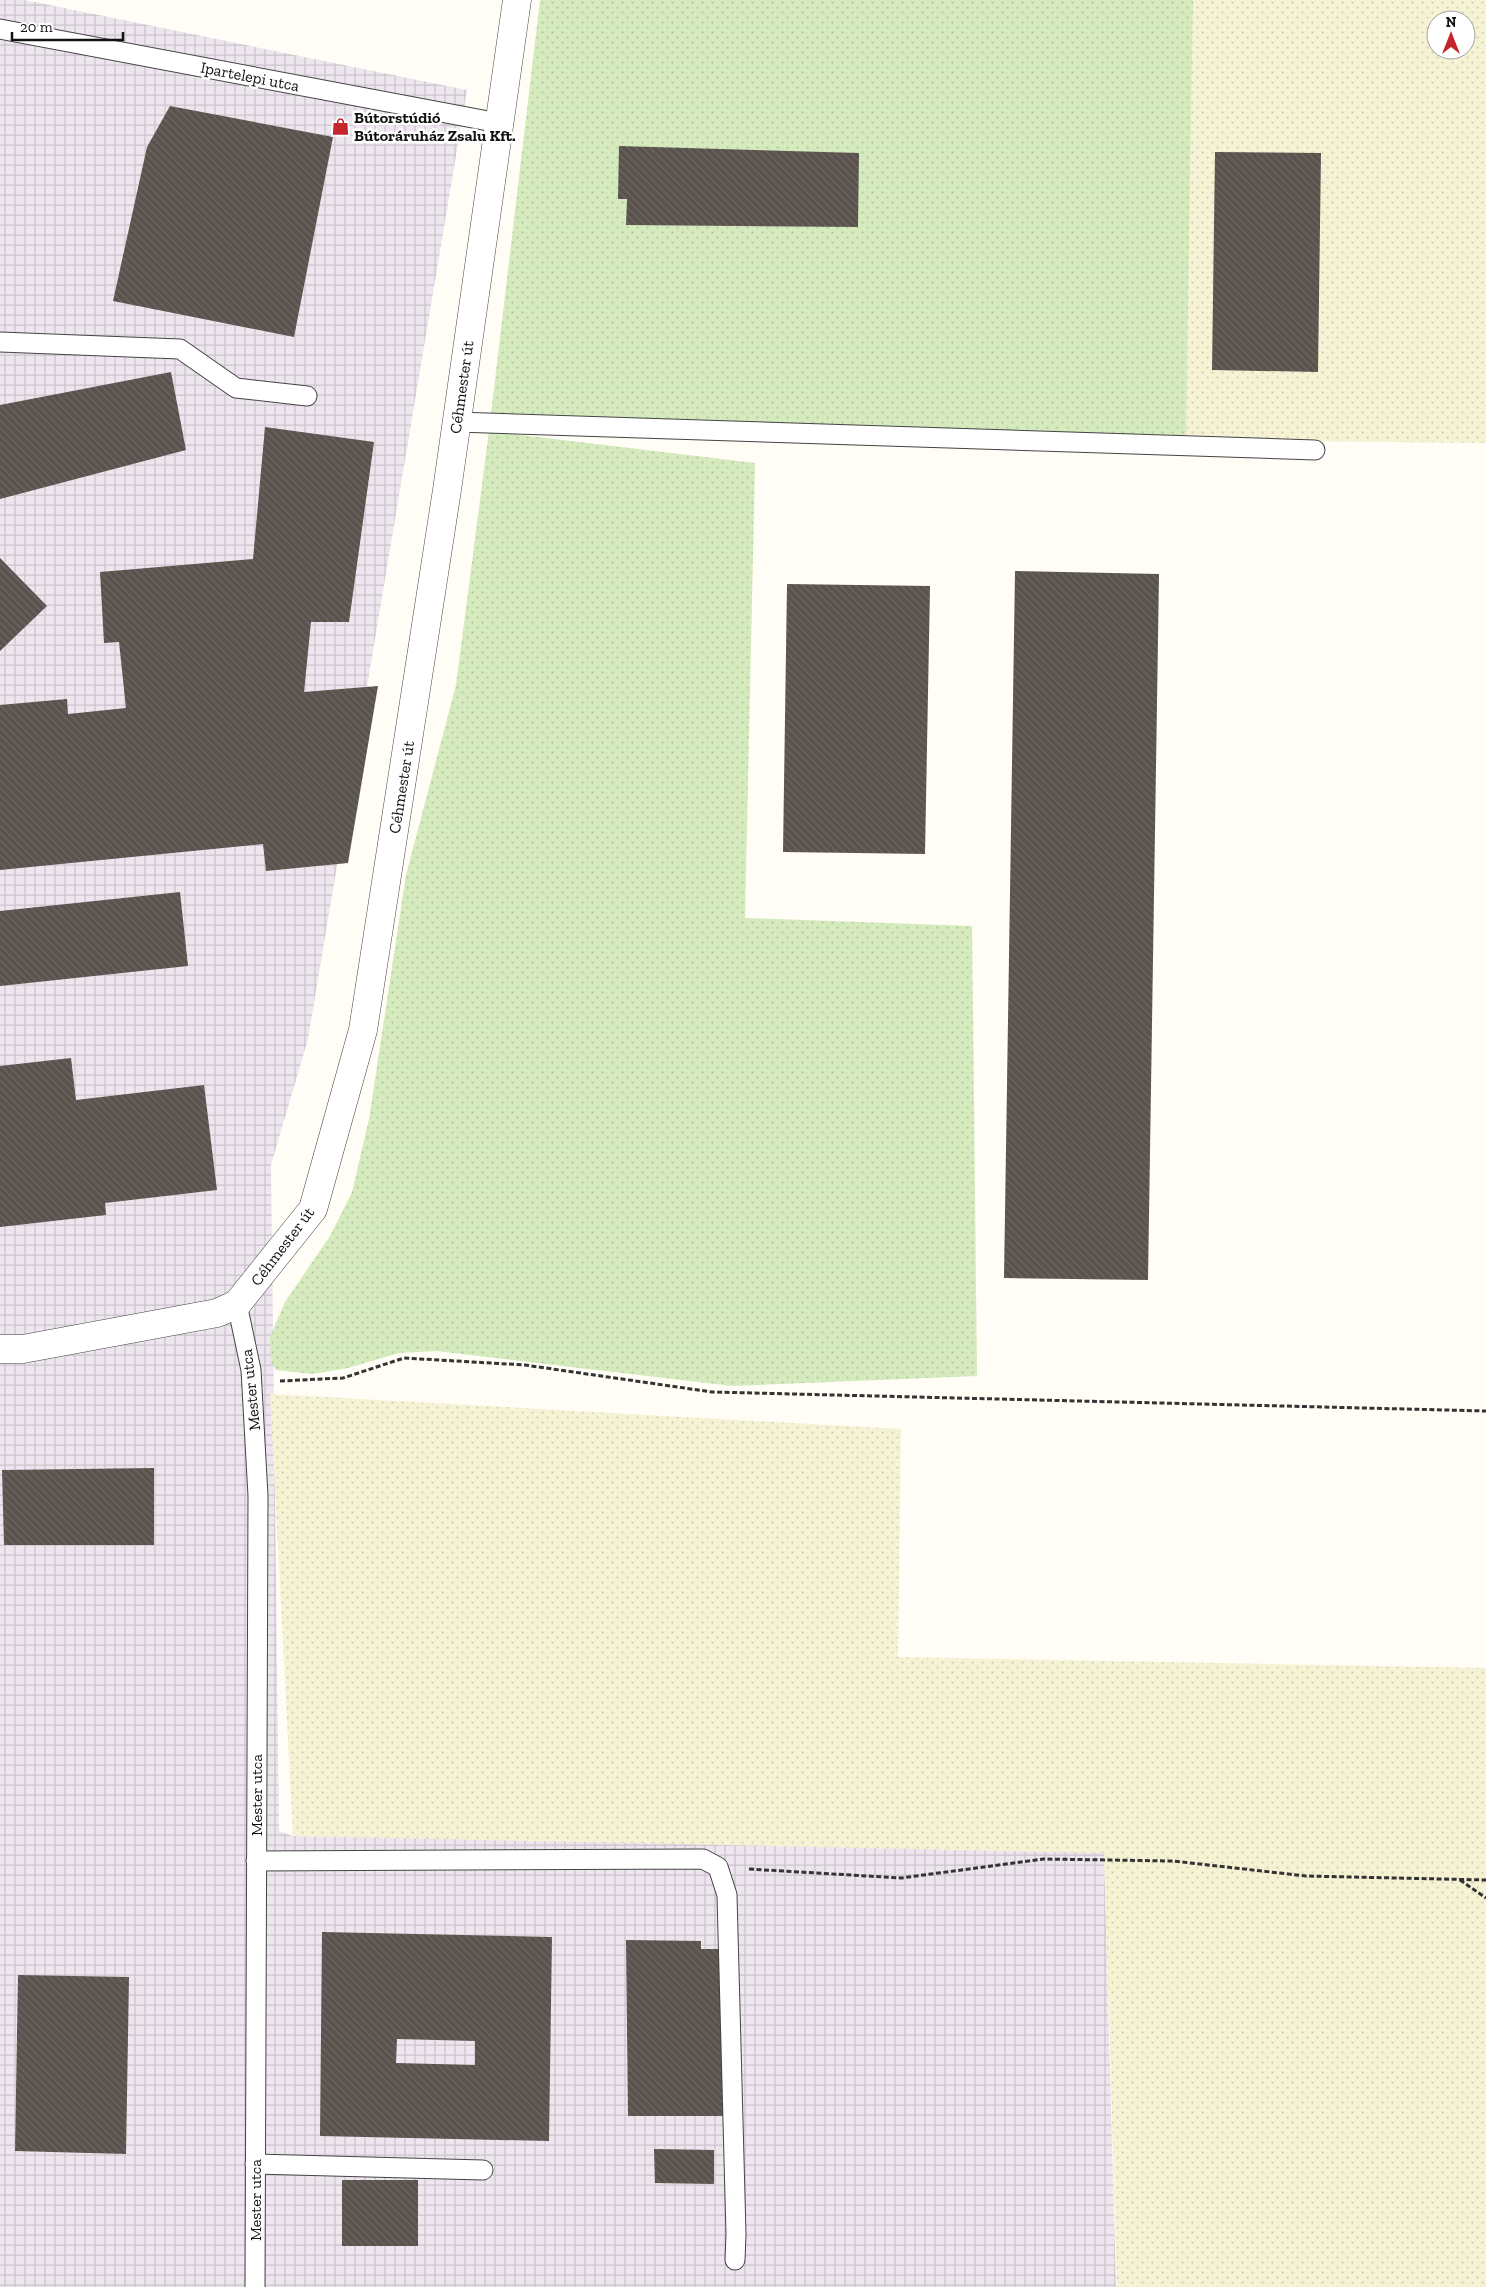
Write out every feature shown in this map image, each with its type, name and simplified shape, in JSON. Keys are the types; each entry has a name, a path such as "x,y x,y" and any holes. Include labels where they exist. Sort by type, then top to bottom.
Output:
{"street":[{"name":"Céhmester út","path":"0,1349 23,1349 217,1313 237,1304 313,1210 363,1030 456,422 517,0"}],"lane":[{"name":"Ipartelepi utca","path":"0,29 499,123"},
{"path":"0,342 180,349 236,388 306,396"},
{"path":"456,422 1315,450"},
{"name":"Mester utca","path":"237,1304 252,1383 258,1496 255,2287"},
{"path":"256,1861 703,1859 718,1868 727,1895 736,2234 734,2260"},
{"path":"254,2164 483,2170"}],"path":[{"path":"252,1383 343,1378 404,1358 525,1365 712,1392 1486,1411"},
{"path":"718,1868 901,1878 1044,1859 1173,1861 1306,1876 1486,1880"},
{"path":"1460,1879 1486,1898"}],"shaded area":[{"path":"0,0 25,0 467,90 308,1039 271,1165 279,1831 293,1836 771,1841 1104,1853 1116,2287 0,2287"},
{"path":"1193,0 1486,0 1486,443 1186,440"},
{"path":"270,1394 901,1429 898,1657 1486,1668 1486,2287 1117,2287 1104,1853 293,1836"}],"green space":[{"path":"540,0 1193,0 1186,440 496,432 755,463 745,918 972,926 977,1376 732,1386 437,1351 399,1353 348,1368 312,1374 276,1370 271,1362 270,1337 285,1302 330,1236 352,1192 369,1119 406,875 456,685 489,431"}],"building":[{"path":"170,106 333,137 294,337 113,301 147,147"},
{"path":"619,146 859,153 858,227 626,225 627,199 618,199"},
{"path":"1215,152 1321,153 1318,372 1212,370"},
{"path":"171,372 186,450 0,499 0,405"},
{"path":"265,427 374,442 349,622 311,622 304,692 378,686 348,863 266,871 263,844 0,870 0,705 67,699 68,714 126,708 119,642 104,643 100,572 253,559"},
{"path":"0,558 47,606 0,651"},
{"path":"1015,571 1159,574 1148,1280 1004,1278"},
{"path":"787,584 930,586 925,854 783,852"},
{"path":"180,892 188,966 0,986 0,911"},
{"path":"71,1058 76,1100 204,1085 217,1190 105,1203 106,1215 0,1227 0,1066"},
{"path":"154,1468 154,1545 4,1545 2,1470"},
{"path":"322,1932 552,1937 549,2141 320,2136","holes":["397,2039 475,2041 475,2065 396,2063"]},
{"path":"626,1940 701,1941 701,1949 722,1949 723,2116 628,2116"},
{"path":"18,1975 129,1977 126,2154 15,2151"},
{"path":"654,2149 714,2150 714,2184 655,2183"},
{"path":"342,2180 418,2180 418,2246 342,2246"}],"place":[{"name":"Bútorstúdió Bútoráruház Zsalu Kft.","path":"340,126"}]}
